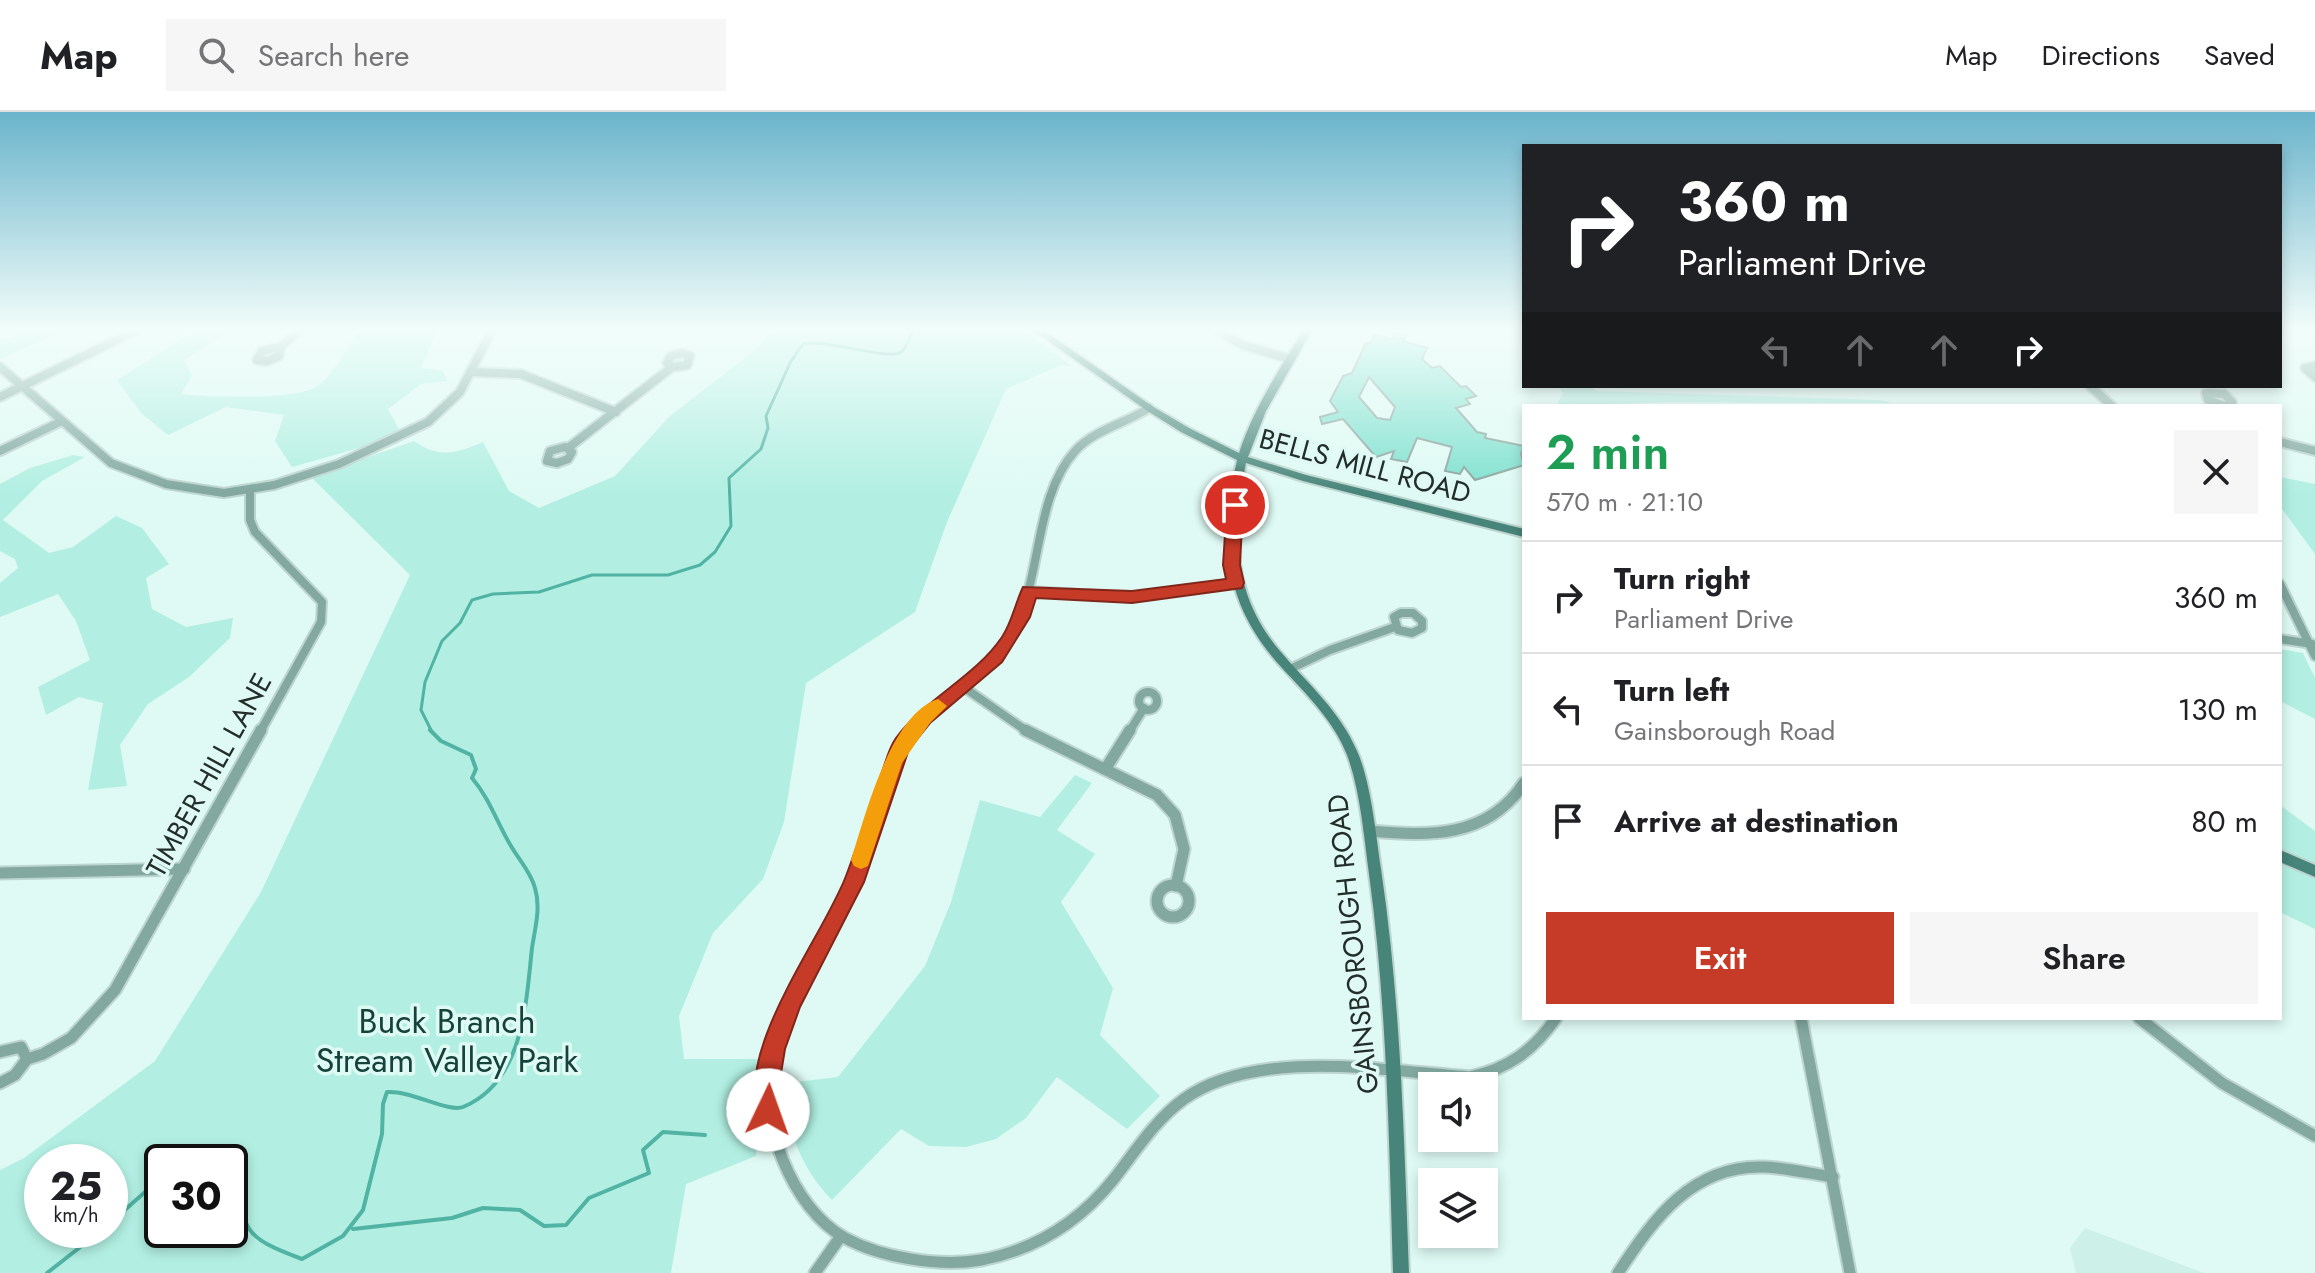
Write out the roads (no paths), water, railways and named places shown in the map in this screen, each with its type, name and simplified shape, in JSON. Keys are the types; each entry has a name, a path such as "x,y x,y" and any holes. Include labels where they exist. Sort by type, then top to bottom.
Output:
{"street":[{"path":"19,384 111,463 128,472 199,490 250,491 403,438 443,411 462,384"},
{"path":"0,397 28,384"},
{"path":"546,384 616,412"},
{"path":"568,448 651,384"},
{"name":"BELLS MILL ROAD","path":"1115,384 1185,430 1242,458 1303,478 1522,533"},
{"name":"GAINSBOROUGH ROAD","path":"1278,384 1242,458 1232,529 1232,565 1249,614 1273,650 1327,711 1357,767 1369,831 1393,1072 1401,1273"},
{"path":"2092,388 2110,404"},
{"path":"1149,408 1088,441 1067,461 1055,490 1022,617 1008,643 923,718 897,753 854,882 790,1004 773,1049 766,1091 770,1129 793,1184 841,1236 891,1255 934,1264 965,1264 1007,1254 1049,1237 1088,1210 1107,1191 1158,1122 1185,1098 1208,1085 1248,1072 1290,1069 1470,1077 1493,1073 1513,1063 1546,1034 1555,1020"},
{"path":"0,451 62,421"},
{"path":"2282,443 2315,451"},
{"name":"TIMBER HILL LANE","path":"0,1083 15,1075 27,1059 63,1043 92,1021 125,977 321,622 322,602 319,596 255,532 250,520 250,491"},
{"path":"1029,591 1132,597 1236,583"},
{"path":"2282,588 2312,644 2315,656"},
{"path":"1290,669 1330,650 1395,627"},
{"path":"2282,639 2312,644"},
{"path":"962,686 1027,732 1157,795 1175,815 1184,849 1176,886"},
{"path":"1106,768 1144,708"},
{"path":"1369,831 1408,834 1449,831 1485,820 1509,805 1522,786"},
{"path":"2282,857 2315,871"},
{"path":"0,873 184,869"},
{"path":"1801,1020 1850,1273"},
{"path":"2141,1020 2179,1054 2231,1091 2315,1136"},
{"path":"0,1052 21,1047 27,1059"},
{"path":"1618,1273 1646,1230 1681,1191 1700,1179 1738,1168 1764,1167 1833,1177"},
{"path":"815,1273 841,1236"}],"waterway":[{"path":"432,732 421,710 425,682 442,641 460,623 472,600 493,594 539,592 592,575 668,575 700,565 715,552 731,526 729,478 761,449 768,428 766,416 780,384"},
{"path":"248,1226 256,1237 267,1244 302,1259 343,1236 363,1210 382,1134 383,1104 387,1092 407,1094 448,1107 463,1107 483,1095 499,1079 510,1060 524,1015 537,896 531,877 472,778 476,769 471,755 441,741 432,732"},
{"path":"353,1229 452,1218 483,1208 520,1210 544,1226 566,1225 589,1198 649,1173 643,1150 663,1132 705,1135"},
{"path":"128,1207 144,1193"},
{"path":"47,1273 79,1248"}],"park label":[{"name":"Buck Branch Stream Valley Park","path":"447,1040"}]}
